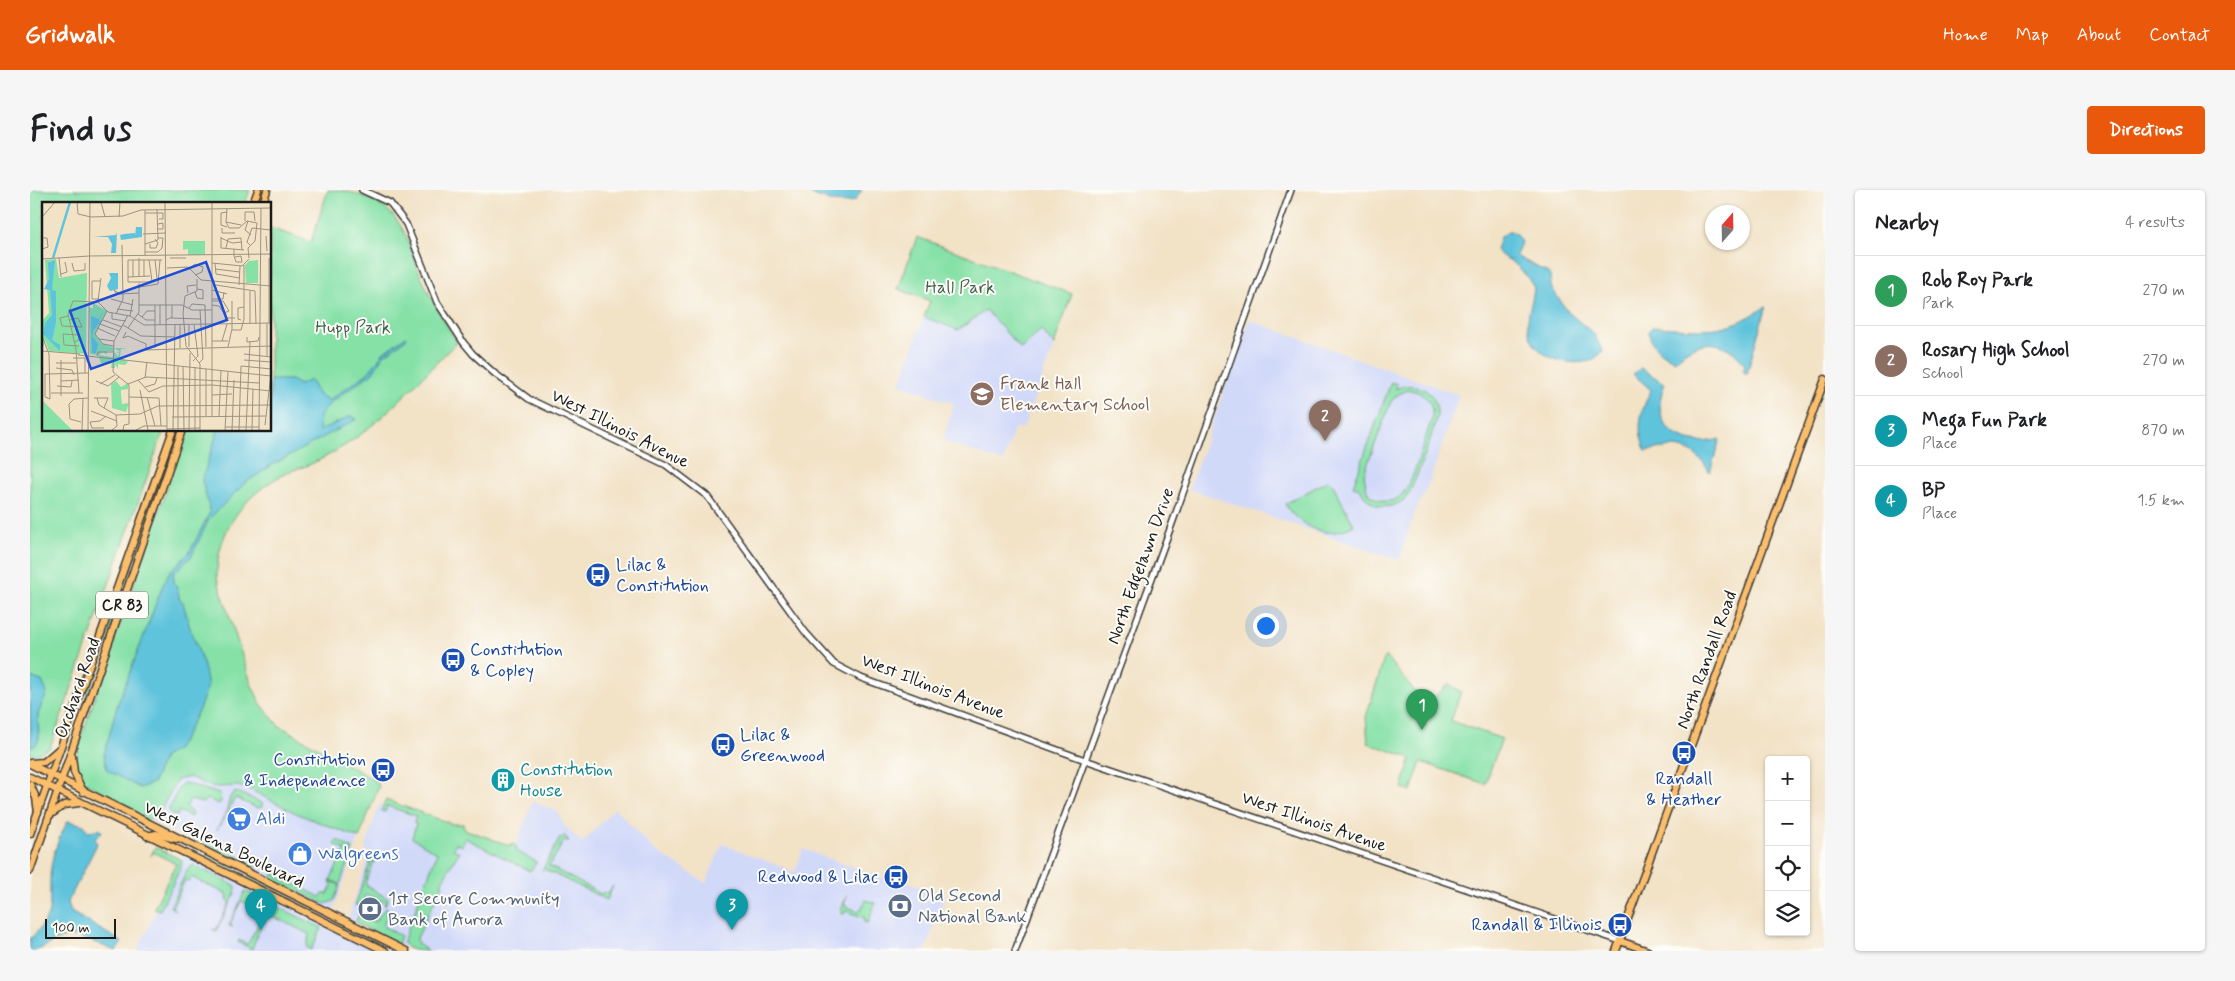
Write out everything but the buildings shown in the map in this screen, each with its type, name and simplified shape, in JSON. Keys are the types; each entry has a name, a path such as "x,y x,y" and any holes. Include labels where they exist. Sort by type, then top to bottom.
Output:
{"main road":[{"path":"254,202 258,190"},
{"path":"264,202 268,190"},
{"name":"North Randall Road","path":"1616,951 1825,379"},
{"name":"Orchard Road","path":"30,834 173,431"},
{"name":"Orchard Road","path":"30,871 182,431"},
{"path":"30,764 48,759 61,746"},
{"path":"72,753 74,772 83,792"},
{"name":"West Galena Boulevard","path":"30,764 406,951"},
{"name":"West Galena Boulevard","path":"30,777 385,951"},
{"path":"30,784 36,798 38,812"},
{"path":"49,816 64,805 80,803"},
{"path":"147,836 156,834 169,839 180,840"},
{"name":"West Illinois Avenue","path":"1620,941 1648,951"}],"street":[{"name":"West Illinois Avenue","path":"362,190 390,203 406,224 437,302 458,336 473,354 494,373 529,399 666,465 707,496 806,633 834,664 861,678 1085,760 1620,941"},
{"name":"North Edgelawn Drive","path":"1015,951 1291,190"}],"shaded area":[{"name":"Frank Hall Elementary School","path":"986,310 1021,349 1041,330 1054,345 1023,429 1015,427 1003,462 943,441 954,404 900,384 924,317 958,329"},
{"path":"1249,320 1459,395 1428,486 1414,514 1399,560 1189,489"},
{"path":"184,776 218,787 238,786 249,789 298,814 359,838 333,912 149,820 157,817 174,783"},
{"path":"533,801 556,811 564,825 582,843 615,808 653,849 706,883 722,844 795,872 803,849 888,880 895,878 945,896 925,951 413,951 348,919 367,861 366,847 379,804 514,849"},
{"path":"184,854 378,951 137,951"}],"green space":[{"path":"30,190 250,190 246,202 42,202 42,431 164,431 50,748 34,755 30,754"},
{"name":"Hupp Park","path":"328,190 356,194 379,204 397,220 403,230 422,279 456,343 397,403 360,435 323,458 286,473 271,482 246,503 236,515 222,544 217,578 252,686 261,704 278,725 376,781 379,786 359,838 298,814 249,789 238,786 218,787 207,785 190,777 177,780 157,817 146,820 126,805 81,780 76,773 75,762 79,743 187,431 271,431 271,228 311,242"},
{"name":"Hall Park","path":"917,237 1072,294 1054,345 1041,330 1021,349 986,310 958,330 924,317 930,301 898,289"},
{"path":"1391,382 1397,384 1396,389 1404,386 1418,387 1430,394 1434,400 1437,415 1423,459 1409,494 1405,499 1393,506 1379,506 1368,499 1360,488 1353,486","holes":["1408,390 1423,395 1430,402 1432,418 1416,468 1408,486 1395,499 1390,501 1380,500 1367,491 1364,474 1391,401 1399,394"]},
{"path":"176,431 179,431 83,711 94,662"},
{"path":"1327,481 1332,483 1354,525 1338,532 1320,531 1306,525 1285,504"},
{"path":"1385,656 1426,704 1449,684 1461,692 1451,721 1502,739 1485,784 1421,762 1411,791 1402,788 1411,758 1368,743 1366,717"},
{"path":"184,783 220,794 221,802 218,804 207,799 203,803 190,800 186,807 192,814 191,817 179,811 177,816 170,813 169,808 180,786"},
{"path":"236,792 262,803 262,807 257,808 235,798 217,830 227,810 230,797"},
{"path":"386,800 452,824 463,824 464,829 511,846 512,843 517,847 516,851 537,862 530,871 465,838 461,846 456,843 453,849 459,852 441,883 443,884 417,938 418,944 428,951 410,949 403,942 437,853 412,838 416,816 387,806 385,812 381,811"},
{"path":"188,827 187,832 206,841 209,838 213,840 212,844 235,855 238,852 237,856 258,867 256,870 185,834"},
{"path":"565,836 569,841 564,841 549,866 601,894 608,893 613,886 607,900 544,869 542,871 560,838"},
{"path":"337,840 353,849 340,884 330,880 345,850 334,844"},
{"path":"175,844 206,856 293,900 262,888"},
{"path":"155,847 182,860 181,867 160,910 154,908 176,864 153,852 151,856"},
{"path":"372,857 376,857 378,860 373,863 365,884 388,899 385,906 384,902 366,894 359,906 355,905"},
{"path":"193,865 236,886 235,894 216,931 212,929 216,930 230,902 227,899 228,895 191,877 189,881 185,880 172,908 175,910 170,907 187,870"},
{"path":"273,873 278,873 278,877 289,882 292,879 292,883 320,897 323,894 328,894 332,885 330,881 340,885 334,901 325,904 272,879"},
{"path":"245,891 322,928 311,950 307,947 309,934 270,915 261,925 252,949 238,942 239,940 247,944 249,942 263,915 261,910 241,901 230,924 233,927 229,926"},
{"path":"847,895 844,905 859,912 866,900 875,903 868,923 864,922 865,918 845,911 844,914 840,913"},
{"path":"385,908 389,910 383,926 401,936 398,944 358,924 356,920 359,915 375,922"}],"water":[{"path":"799,190 862,190 855,201 844,203 833,202"},
{"path":"1510,231 1515,233 1521,242 1516,256 1550,274 1551,287 1568,312 1594,334 1603,351 1594,360 1573,363 1562,361 1543,353 1536,346 1528,326 1528,316 1534,288 1519,267 1500,255 1496,250 1500,237"},
{"path":"1766,306 1747,374 1743,371 1745,365 1729,349 1711,343 1693,348 1675,361 1657,349 1648,331 1652,327 1699,329 1724,327 1751,316"},
{"path":"406,336 406,339 383,356 372,373 330,403 320,416 319,431 351,416 357,419 272,465 245,483 209,519 191,557 174,572 173,576 179,599 183,602 204,666 208,686 200,707 183,741 176,750 164,757 153,783 140,788 107,770 104,755 117,706 163,585 170,571 189,553 210,512 202,480 218,431 271,431 271,380 291,380 300,385 310,380 319,395 329,400 368,373 384,352"},
{"path":"1641,368 1665,384 1661,399 1661,411 1664,422 1671,431 1692,441 1720,439 1710,472 1696,456 1682,448 1675,447 1646,451 1640,427 1644,405 1651,390 1633,374"},
{"path":"30,677 42,681 47,693 38,714 39,739 36,745 31,747"},
{"path":"68,821 84,825 88,832 100,829 102,832 95,839 97,844 68,902 71,912 122,942 116,951 88,940 66,937 42,948 30,951 30,939 43,924 49,912 51,864 58,842"}],"place":[{"name":"Frank Hall Elementary School","path":"982,394"},
{"name":"Rosary High School","path":"1325,441"},
{"name":"Lilac & Constitution","path":"598,575"},
{"name":"Constitution & Copley","path":"453,660"},
{"name":"Rob Roy Park","path":"1422,730"},
{"name":"Lilac & Greenwood","path":"723,745"},
{"name":"Randall & Heather","path":"1684,753"},
{"name":"Constitution & Independence","path":"383,770"},
{"name":"Constitution House","path":"503,780"},
{"name":"Aldi","path":"239,819"},
{"name":"Walgreens","path":"300,854"},
{"name":"Redwood & Lilac","path":"896,877"},
{"name":"Old Second National Bank","path":"900,906"},
{"name":"1st Secure Community Bank of Aurora","path":"370,909"},
{"name":"Randall & Illinois","path":"1620,925"},
{"name":"BP","path":"261,930"},
{"name":"Mega Fun Park","path":"732,930"}]}
